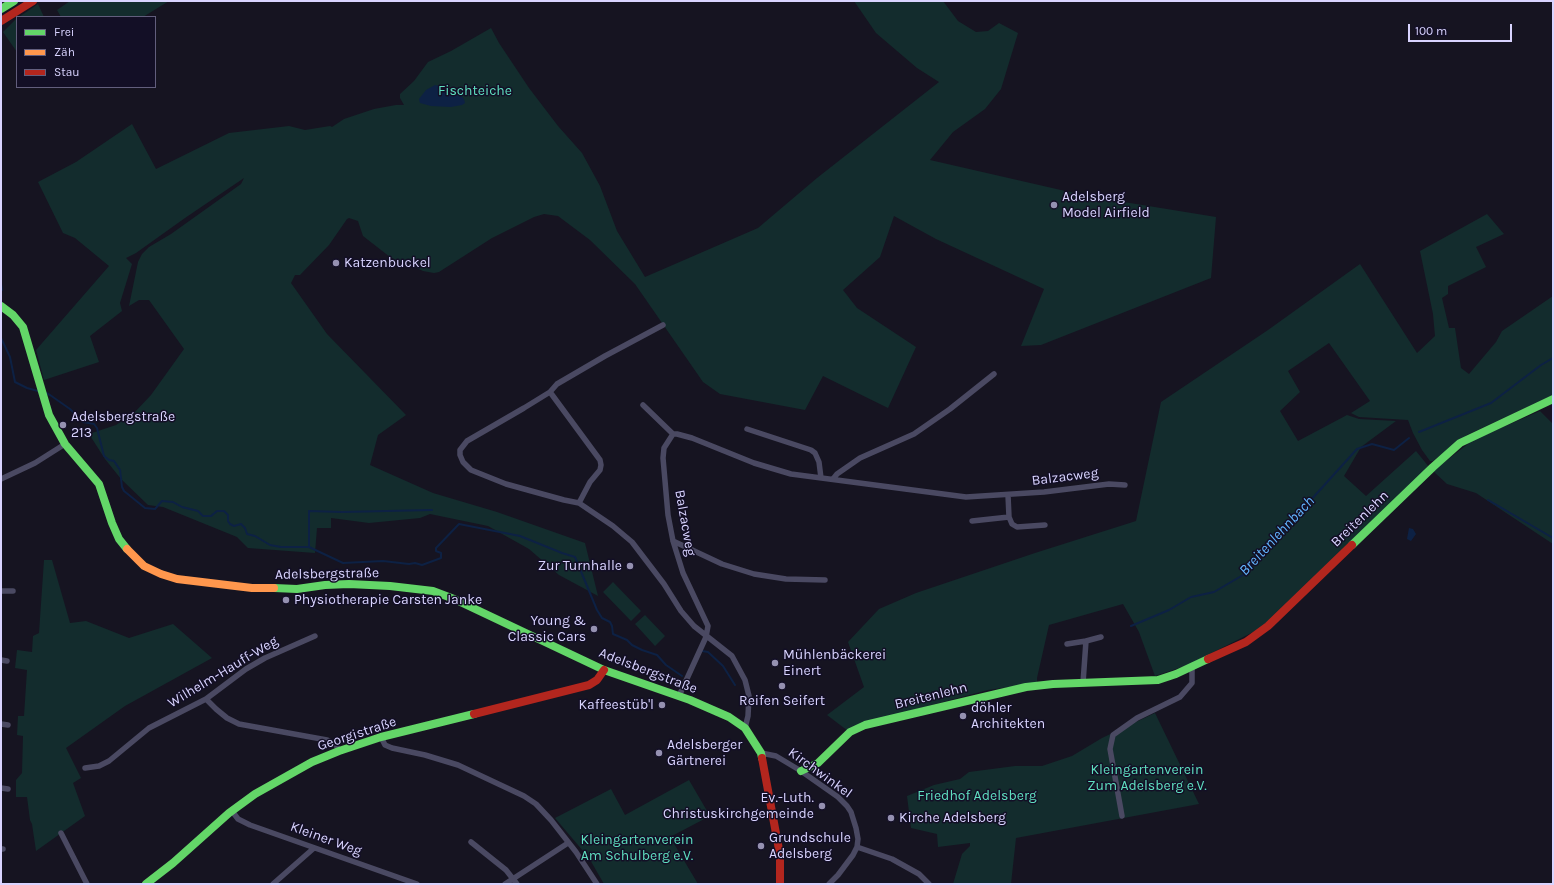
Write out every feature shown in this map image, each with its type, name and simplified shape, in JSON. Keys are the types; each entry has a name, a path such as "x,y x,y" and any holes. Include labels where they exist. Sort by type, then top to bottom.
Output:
{"street":[{"path":"1,9 14,1"},
{"path":"1,21 33,1"},
{"name":"Adelsbergstraße","path":"1,306 13,315 22,327 49,415 65,444 99,484 112,523 119,538 130,554 144,566 160,574 177,579 252,588 297,589 325,585 349,584 390,586 432,591 461,602 604,670 679,696 728,717 745,728 761,752 780,855 780,884"},
{"path":"663,325 585,368 558,384 550,392 467,441 460,450 461,458 466,466 471,470 492,479 556,498 579,503 613,526 632,542 664,584 681,611 694,626 732,656 745,680 749,702 745,728"},
{"path":"833,479 837,474 860,458 914,434 950,410 994,374"},
{"path":"550,392 600,460 600,470 590,482 579,503"},
{"name":"Breitenlehn","path":"801,771 818,763 850,732 865,726 1008,690 1041,685 1158,680 1192,667 1246,642 1268,626 1433,467 1460,443 1553,399"},
{"path":"643,405 673,434"},
{"path":"747,429 811,450 817,457 821,478"},
{"name":"Balzacweg","path":"706,637 708,626 691,593 683,573 673,541 668,515 663,458 664,448 673,434 692,438 774,470 791,474 966,497 1051,492 1109,484 1124,485"},
{"path":"1,479 35,463 65,444"},
{"path":"1008,495 1009,517 1012,524 1018,527 1044,525"},
{"path":"972,521 1009,517"},
{"path":"673,541 722,564 754,574 792,580 825,580"},
{"path":"1,591 12,591"},
{"name":"Wilhelm-Hauff-Weg","path":"85,768 99,766 110,761 149,728 206,699 246,669 289,647 315,636"},
{"path":"679,696 706,637"},
{"path":"1067,644 1101,638"},
{"path":"1083,684 1086,641"},
{"path":"1122,816 1110,749 1113,734 1137,718 1180,696 1192,683 1192,667"},
{"name":"Georgistraße","path":"146,884 232,811 255,794 312,762 381,737 580,688 597,680 604,670"},
{"path":"206,699 216,710 239,724 327,740 336,745 339,751"},
{"path":"1,724 8,725"},
{"path":"381,737 385,745 458,765 524,796 536,804 546,814 576,852 597,884"},
{"name":"Kirchwinkel","path":"761,752 776,756 801,771 838,797 847,806 853,818 858,839 857,847"},
{"path":"1,788 8,788"},
{"name":"Kleiner Weg","path":"232,811 238,819 250,825 416,884"},
{"path":"61,833 87,884"},
{"path":"471,842 506,870 517,884"},
{"path":"504,884 568,843"},
{"path":"829,884 838,875 857,847 892,859 919,874 929,884"},
{"path":"273,884 314,848"}],"green space":[{"path":"70,1 169,1 145,16 60,16 57,10"},
{"name":"Fischteiche","path":"854,1 943,1 958,21 976,32 988,31 999,23 1018,33 1001,89 985,109 953,132 930,160 1087,196 1216,217 1211,278 1041,345 1021,346 1044,289 936,239 894,216 880,257 843,290 857,308 916,347 888,408 823,376 805,410 720,394 703,382 635,284 590,240 558,216 544,214 534,217 492,238 439,272 434,273 423,271 410,265 408,262 400,262 390,257 363,236 358,221 349,218 347,219 329,245 300,275 295,275 291,283 327,334 406,415 378,435 370,465 433,493 497,512 585,543 598,596 559,575 529,549 488,526 430,514 420,518 369,523 331,518 331,528 317,528 315,553 248,548 237,537 163,507 148,505 121,479 105,459 89,434 116,425 134,413 151,395 184,349 149,300 139,300 129,306 138,262 142,254 149,247 171,234 241,184 244,178 136,253 126,258 132,264 120,303 122,311 90,336 99,362 44,380 36,350 109,266 75,238 63,233 38,182 76,162 132,124 156,169 229,133 289,126 305,130 330,126 332,127 344,119 374,109 404,105 400,98 400,94 414,81 428,62 451,51 491,28 499,43 529,88 558,126 582,153 600,186 617,231 645,277 758,228 817,178 939,82 917,68 876,33"},
{"path":"38,4 44,16 20,16"},
{"path":"16,19 16,51 3,32"},
{"path":"1487,214 1504,234 1476,247 1486,267 1448,286 1448,294 1442,298 1449,328 1455,328 1461,368 1469,374 1496,342 1502,331 1553,296 1553,395 1467,435 1433,461 1430,461 1422,450 1408,420 1359,417 1351,413 1370,401 1329,343 1288,371 1300,392 1280,411 1298,441 1347,415 1359,419 1396,421 1361,447 1344,476 1366,496 1416,451 1429,467 1263,627 1188,665 1155,676 1139,632 1123,604 1049,625 1037,683 988,690 864,723 848,731 827,715 864,687 848,642 879,609 916,593 1136,521 1161,402 1268,330 1360,264 1417,353 1435,336 1433,314 1420,251"},
{"path":"1540,411 1553,424 1553,544 1476,493 1447,484 1433,471 1473,440"},
{"path":"44,560 52,560 70,623 86,621 129,638 173,624 212,658 125,706 66,748 81,778 73,783 85,816 36,851 27,797 16,797 16,780 22,773 23,736 17,735 18,716 24,716 27,670 15,668 17,650 32,652 33,636 39,633"},
{"path":"613,582 641,611 631,621 603,592"},
{"path":"645,615 665,636 655,646 635,624"},
{"path":"1155,713 1199,804 1016,838 1011,884 953,884 962,854 970,846 970,843 938,847 937,834 911,828 907,796 934,785 960,779 969,772 1015,766 1042,766 1072,756 1102,738"},
{"name":"Kleingartenverein Am Schulberg e.V.","path":"689,780 710,816 670,837 698,884 604,884 589,858 555,818 611,789 625,815"}],"water":[{"path":"435,85 459,93 464,99 465,103 451,107 431,106 420,103 419,99 426,90"},
{"path":"1409,528 1413,529 1416,534 1411,541 1407,539"}],"waterway":[{"path":"1,284 2,290"},
{"path":"1,338 10,357 15,382 27,388 38,391"},
{"name":"Breitenlehnbach","path":"1419,432 1491,403 1541,365 1553,358"},
{"path":"44,392 70,409 83,422 94,424 97,428 104,456 109,460 114,461 120,470 122,487 124,491 145,508 155,509 162,501 173,502 182,507 198,511 203,516 211,516 217,511 224,511 228,515 228,521 230,524 234,526 241,524 245,528 247,534 255,536 270,545 281,547 309,547 343,563 383,561 409,564 415,563 422,565 441,558 441,553 436,551 436,548 459,524 520,536 575,557 597,610 602,618 610,622 613,634 627,640 632,645 642,650 657,655 666,665 682,676"},
{"name":"Breitenlehnbach","path":"1131,626 1169,610 1191,597 1214,592 1243,575 1357,449 1372,444 1394,450 1409,438"},
{"path":"1488,500 1553,538"},
{"path":"309,547 309,511 342,512 432,510"},
{"name":"Breitenlehnbach","path":"702,651 708,652 723,666 735,685"}],"traffic: fast":[{"path":"1,9 14,1"},
{"path":"1,306 13,315 23,327 49,415 65,444 99,484 112,523 119,539 127,549"},
{"path":"1352,545 1460,443 1553,399"},
{"path":"274,588 297,589 325,585 349,584 390,586 433,591 454,599 604,670 690,700 729,717 745,728 761,753 762,758"},
{"path":"801,771 818,763 850,732 865,725 1026,687 1053,684 1158,680 1176,674 1208,659"},
{"path":"146,884 173,863 229,813 255,794 312,762 381,737 474,714"}],"traffic: slow":[{"path":"127,549 144,566 161,574 177,579 252,588 274,588"}],"traffic: jam":[{"path":"1,21 33,1"},
{"path":"1208,659 1246,642 1268,626 1352,545"},
{"path":"474,714 589,685 597,680 604,670"},
{"path":"762,758 780,855 780,884"}],"place":[{"name":"Adelsberg Model Airfield","path":"1054,205"},
{"name":"Katzenbuckel","path":"336,263"},
{"name":"Adelsbergstraße 213","path":"63,425"},
{"name":"Zur Turnhalle","path":"630,566"},
{"name":"Physiotherapie Carsten Janke","path":"286,600"},
{"name":"Young & Classic Cars","path":"594,629"},
{"name":"Mühlenbäckerei Einert","path":"775,663"},
{"name":"Reifen Seifert","path":"782,686"},
{"name":"Kaffeestüb'l","path":"662,705"},
{"name":"döhler Architekten","path":"963,716"},
{"name":"Adelsberger Gärtnerei","path":"659,753"},
{"name":"Ev.-Luth. Christuskirchgemeinde","path":"822,806"},
{"name":"Kirche Adelsberg","path":"891,818"},
{"name":"Grundschule Adelsberg","path":"761,846"}],"park label":[{"name":"Kleingartenverein Zum Adelsberg e.V.","path":"1147,778"},
{"name":"Friedhof Adelsberg","path":"977,796"}]}
